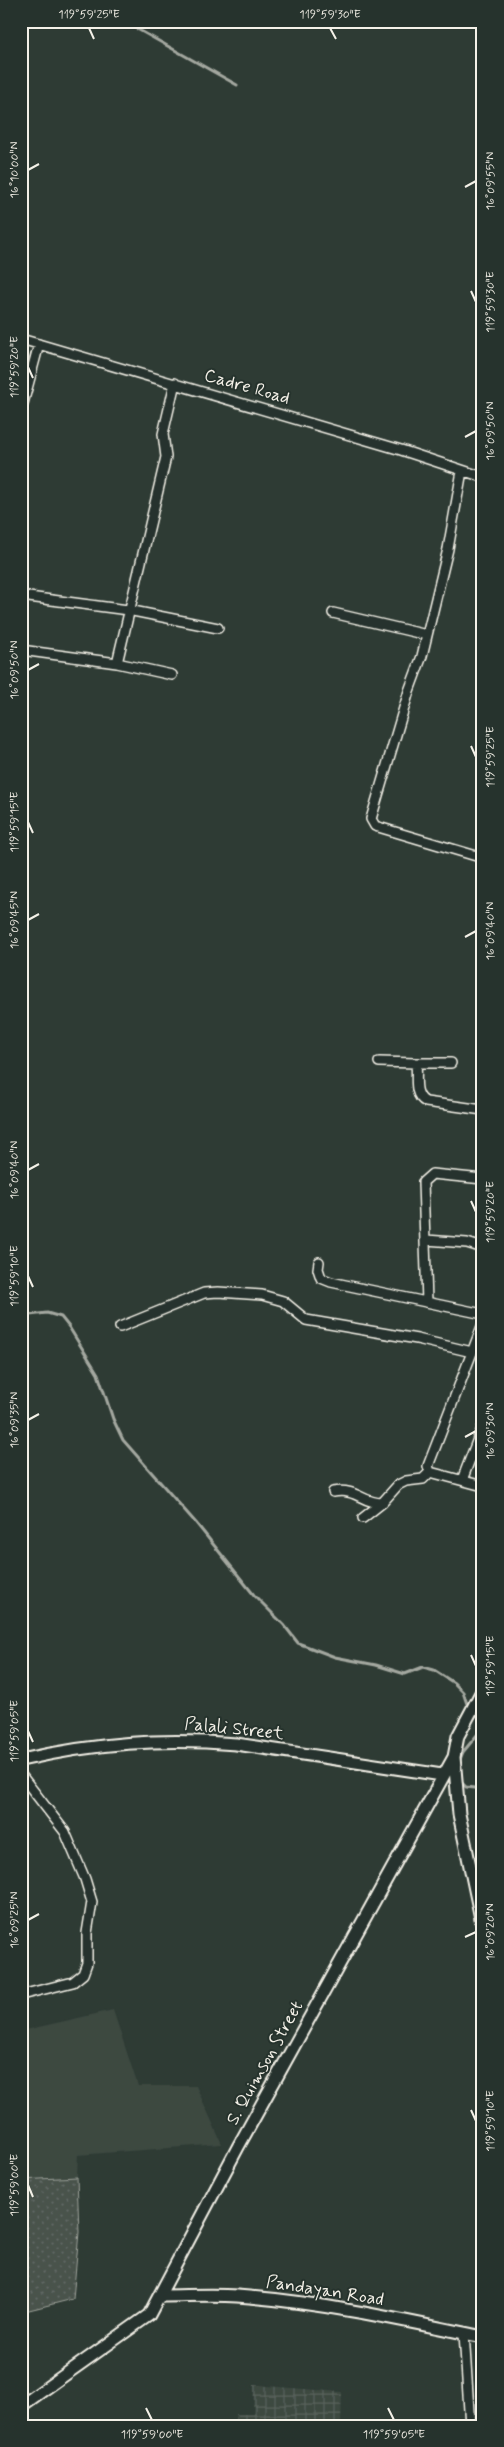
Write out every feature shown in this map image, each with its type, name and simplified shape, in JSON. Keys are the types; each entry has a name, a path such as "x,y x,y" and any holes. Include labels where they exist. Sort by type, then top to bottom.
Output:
{"street":[{"name":"Cadre Road","path":"21,339 401,450 483,477"},
{"path":"21,412 39,344"},
{"path":"116,663 166,457 163,434 176,383"},
{"path":"462,471 448,549 427,635 371,819 375,826 483,858"},
{"path":"21,596 128,610 218,628"},
{"path":"333,613 427,635"},
{"path":"21,650 116,663 172,675"},
{"path":"378,1062 451,1063"},
{"path":"416,1063 417,1092 422,1100 483,1110"},
{"path":"426,1302 426,1240 422,1187 425,1178 432,1174 483,1179"},
{"path":"426,1240 467,1243 483,1248"},
{"path":"319,1262 318,1269 321,1278 331,1282 483,1314"},
{"path":"120,1327 204,1293 218,1292 277,1299 306,1320 417,1339 472,1352"},
{"path":"430,1472 429,1462 483,1324"},
{"path":"462,1480 483,1426"},
{"path":"430,1472 483,1486"},
{"path":"363,1518 382,1503 398,1485 406,1481 423,1479 430,1472"},
{"path":"333,1492 352,1491 372,1502 382,1503"},
{"name":"S. Quimson Street","path":"21,2406 149,2315 161,2296 238,2147 454,1756 458,1736 483,1689"},
{"name":"Palali Street","path":"21,1760 102,1744 204,1742 236,1744 442,1775"},
{"path":"454,1756 459,1814 483,1928"},
{"path":"21,1775 65,1832 85,1878 92,1902 87,1933 87,1962 82,1974 73,1982 21,1995"},
{"name":"Pandayan Road","path":"161,2296 236,2296 287,2302 483,2337"},
{"path":"464,2333 470,2426"}],"shaded area":[{"path":"113,2010 138,2086 196,2086 222,2144 78,2155 77,2177 21,2180 21,2031"},
{"path":"77,2177 79,2232 73,2299 21,2312 21,2180"},
{"path":"254,2385 342,2392 341,2426 234,2426 236,2414 253,2414"}],"waterway":[{"path":"123,21 237,85"},
{"path":"21,1316 47,1313 61,1317 98,1374 113,1419 123,1440 196,1523 254,1595 284,1625 298,1643 335,1657 376,1665 405,1674 423,1667 434,1670 454,1683 463,1692 468,1707"},
{"path":"459,1762 463,1752 482,1729 481,1719 478,1716"},
{"path":"459,1780 466,1787 483,1789"}]}
